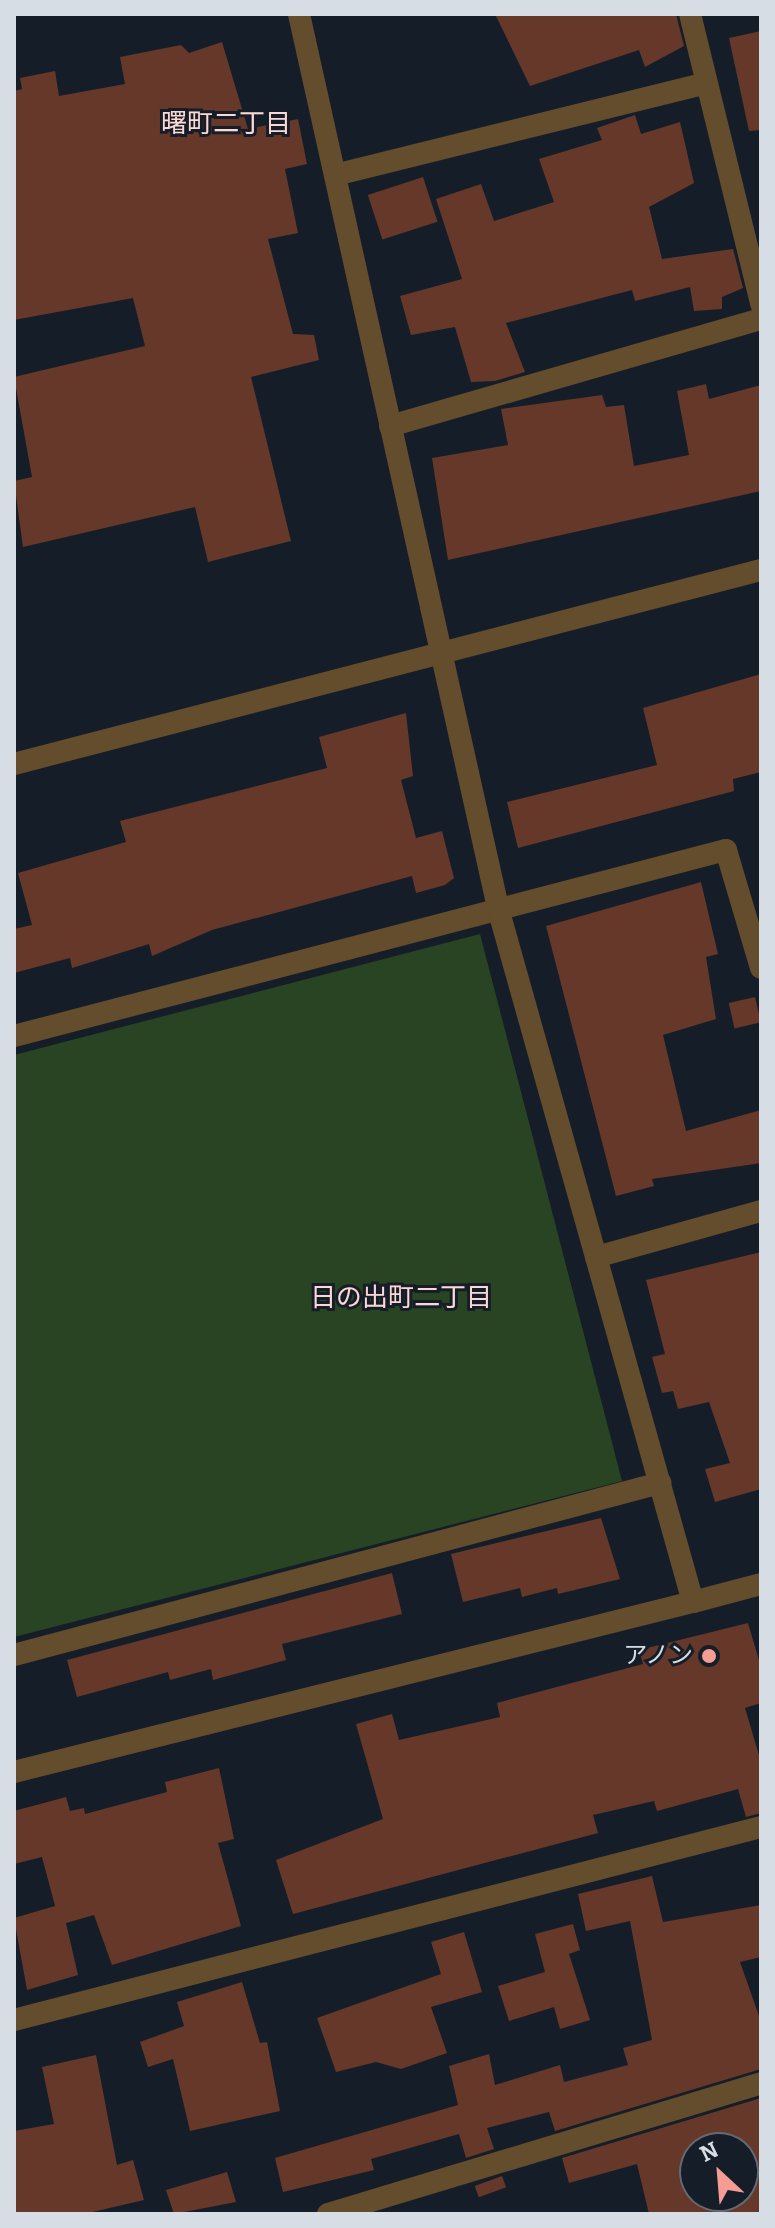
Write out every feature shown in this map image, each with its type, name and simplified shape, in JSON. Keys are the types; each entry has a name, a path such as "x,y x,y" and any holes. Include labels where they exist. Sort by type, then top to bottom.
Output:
{"street":[{"path":"299,14 499,912 693,1602"},
{"path":"690,14 704,84 761,304"},
{"path":"335,175 704,84"},
{"path":"390,426 761,319"},
{"path":"14,764 441,657 761,570"},
{"path":"14,1036 499,912 726,850 761,968"},
{"path":"596,1257 761,1211"},
{"path":"14,1655 660,1483"},
{"path":"14,1772 761,1584"},
{"path":"14,2020 761,1827"},
{"path":"328,2214 761,2083"}],"green space":[{"path":"480,934 622,1481 14,1637 14,1055"}],"building":[{"path":"495,14 676,14 684,46 645,67 639,50 530,86"},
{"path":"761,31 761,130 749,131 729,38"},
{"path":"222,42 248,129 298,119 307,164 285,169 298,233 268,239 293,334 314,335 319,360 251,377 291,541 208,562 195,507 23,547 14,481 32,477 14,377 145,346 133,298 14,320 14,91 22,89 20,78 55,71 59,96 125,84 120,57 181,45 189,53"},
{"path":"635,115 641,134 680,122 694,183 649,207 662,259 733,249 743,288 722,297 722,309 694,311 690,287 635,301 632,290 506,323 525,372 495,381 471,382 455,327 411,335 400,296 462,279 436,199 481,184 494,221 554,202 539,159 602,140 597,128"},
{"path":"423,177 438,222 382,240 368,195"},
{"path":"706,384 709,399 761,385 761,491 448,560 432,458 508,445 501,409 602,395 606,407 624,405 634,466 689,455 677,391"},
{"path":"761,674 761,772 733,779 734,791 518,848 507,802 657,765 643,708"},
{"path":"406,713 413,776 401,780 416,838 442,831 454,878 445,885 416,893 412,876 212,930 152,956 149,944 72,968 70,958 14,973 14,929 32,925 18,873 126,842 120,821 327,768 319,737"},
{"path":"701,882 718,954 706,957 716,1019 663,1035 686,1131 761,1110 761,1163 652,1179 654,1186 616,1196 546,926"},
{"path":"755,997 761,1022 735,1028 729,1003"},
{"path":"761,1252 761,1489 715,1502 705,1469 730,1463 709,1402 678,1409 673,1391 662,1393 652,1357 665,1354 646,1280"},
{"path":"601,1518 620,1579 558,1594 557,1588 522,1597 520,1588 463,1602 451,1554"},
{"path":"392,1573 402,1614 282,1644 286,1660 213,1680 211,1669 170,1680 168,1672 77,1697 67,1660"},
{"path":"748,1623 761,1667 761,1703 745,1708 761,1762 761,1813 746,1817 738,1789 657,1811 654,1801 593,1815 598,1833 293,1914 276,1860 383,1819 356,1724 392,1714 399,1740 500,1717 497,1703 643,1664 639,1650"},
{"path":"219,1768 234,1839 218,1843 241,1926 112,1965 94,1915 66,1923 78,1975 27,1990 14,1918 55,1906 42,1857 14,1864 14,1811 66,1797 70,1811 84,1808 85,1814 167,1792 165,1782"},
{"path":"652,1876 663,1922 761,1905 761,1957 740,1962 759,2016 761,2069 555,2131 549,2112 487,2128 494,2149 466,2158 459,2134 371,2159 374,2170 283,2192 275,2158 458,2105 449,2066 489,2054 495,2085 560,2065 564,2082 628,2065 623,2048 652,2040 630,1921 586,1931 578,1894"},
{"path":"573,1924 580,1950 569,1954 590,2020 560,2029 554,2007 509,2021 498,1986 545,1972 535,1934"},
{"path":"464,1932 482,1992 431,2007 447,2053 401,2069 376,2062 336,2072 317,2018 441,1974 431,1942"},
{"path":"242,1982 260,2043 267,2042 280,2111 190,2131 173,2059 148,2067 140,2042 184,2026 177,2002"},
{"path":"96,2055 117,2165 133,2160 144,2200 84,2214 14,2214 14,2131 54,2124 42,2067"},
{"path":"761,2098 761,2214 649,2214 637,2164 569,2183 562,2158"},
{"path":"227,2172 236,2202 174,2214 166,2190"},
{"path":"502,2176 506,2187 479,2197 475,2186"}],"place":[{"name":"アノン","path":"709,1656"}],"district":[{"name":"曙町二丁目","path":"226,124"},
{"name":"日の出町二丁目","path":"401,1298"}]}
